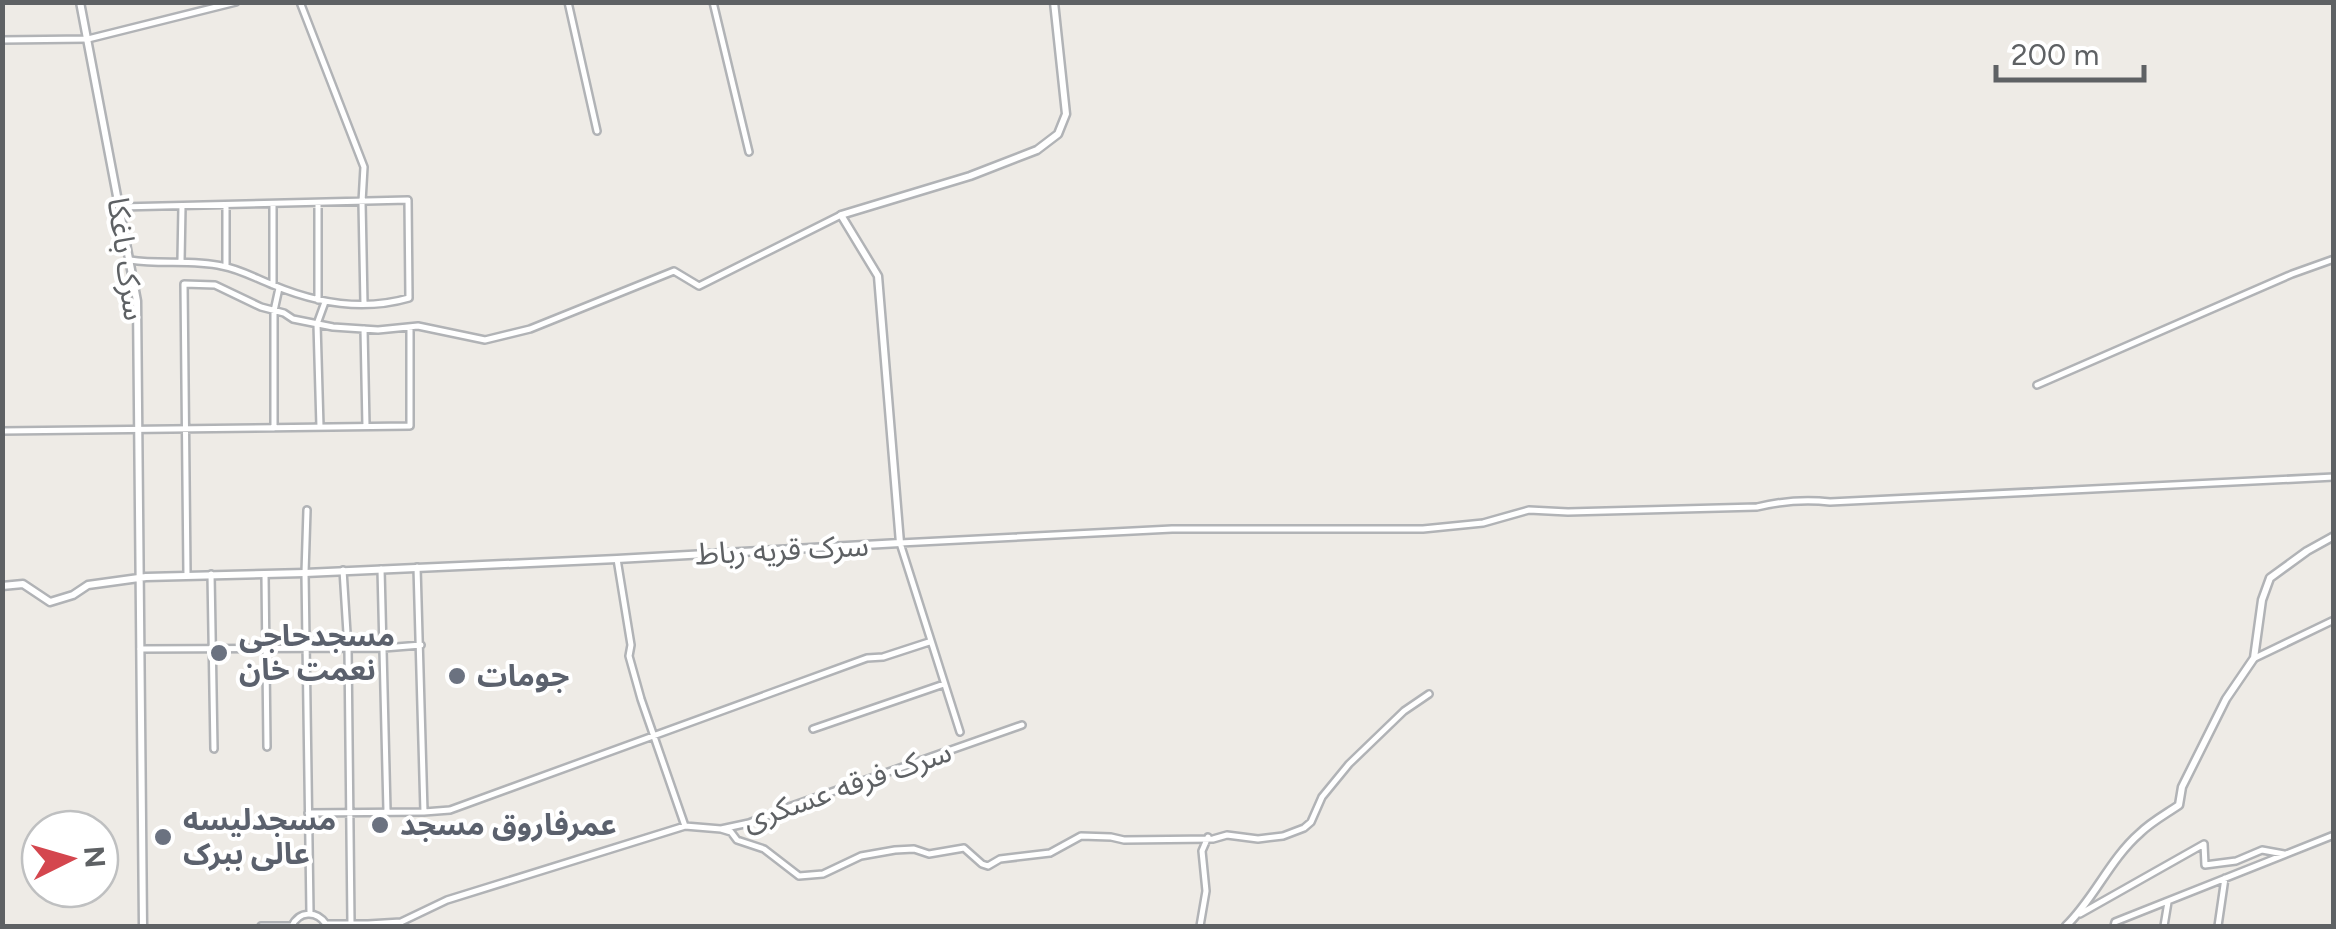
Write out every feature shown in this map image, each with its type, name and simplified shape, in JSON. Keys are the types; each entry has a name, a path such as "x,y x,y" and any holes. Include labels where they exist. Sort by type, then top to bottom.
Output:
{"street":[{"name":"سرک باغکا","path":"80,2 138,301 143,926"},
{"path":"198,2 200,11"},
{"path":"2,40 88,39 236,2"},
{"path":"300,2 364,167 364,304"},
{"path":"568,2 597,131"},
{"path":"713,2 749,152"},
{"path":"186,575 184,284 215,285 260,308 316,324 364,329 418,326 485,340 530,329 674,271 699,286 841,215 970,176 1037,150 1058,134 1066,114 1054,2"},
{"path":"120,207 408,200 409,298 384,306 321,301 226,266 130,260"},
{"path":"273,204 274,428"},
{"path":"318,204 321,301 316,324 320,427"},
{"path":"181,261 182,206"},
{"path":"226,206 226,266"},
{"name":"سرک قریه رباط","path":"2,586 23,584 50,602 88,585 146,577 617,559 900,543 878,276 841,215"},
{"path":"2037,385 2334,259"},
{"path":"2,431 410,426 410,327"},
{"path":"364,329 366,426"},
{"path":"960,732 900,543 1172,529 1424,528 1483,523 1529,510 1757,507 1811,500 2017,494 2334,477"},
{"path":"307,510 310,913"},
{"path":"2078,915 2139,833 2178,805 2182,786 2226,699 2254,658 2262,600 2270,578 2334,536"},
{"path":"617,559 630,656 686,826"},
{"path":"417,568 424,812"},
{"path":"382,569 387,812"},
{"path":"344,570 351,924"},
{"path":"265,573 267,747"},
{"path":"211,574 214,749"},
{"path":"2254,658 2334,620"},
{"path":"308,813 450,810 867,658 883,657 929,642"},
{"path":"140,649 421,645"},
{"path":"813,729 944,684"},
{"path":"721,829 731,832 736,840 764,849 799,876 824,874 861,856 894,850 914,849 929,854 964,848 988,866 1000,859 1050,852 1081,836 1124,840 1283,836 1311,822 1322,797 1348,764 1404,710 1430,694"},
{"name":"سرک فرقه عسکری","path":"326,925 401,922 447,900 686,826 721,829 749,824 1022,724"},
{"path":"2114,926 2114,922 2334,835"},
{"path":"1200,926 1206,891 1202,851 1208,837"},
{"path":"2066,926 2078,915 2204,844 2205,864 2236,861 2262,850 2284,854"},
{"path":"2218,926 2225,878"},
{"path":"2164,926 2168,902"},
{"path":"261,926 292,926 298,917 310,913 326,925"}],"place":[{"name":"مسجدحاجی نعمت خان","path":"219,653"},
{"name":"جومات","path":"457,676"},
{"name":"عمرفاروق مسجد","path":"380,825"},
{"name":"مسجدلیسه عالی ببرک","path":"163,837"}]}
